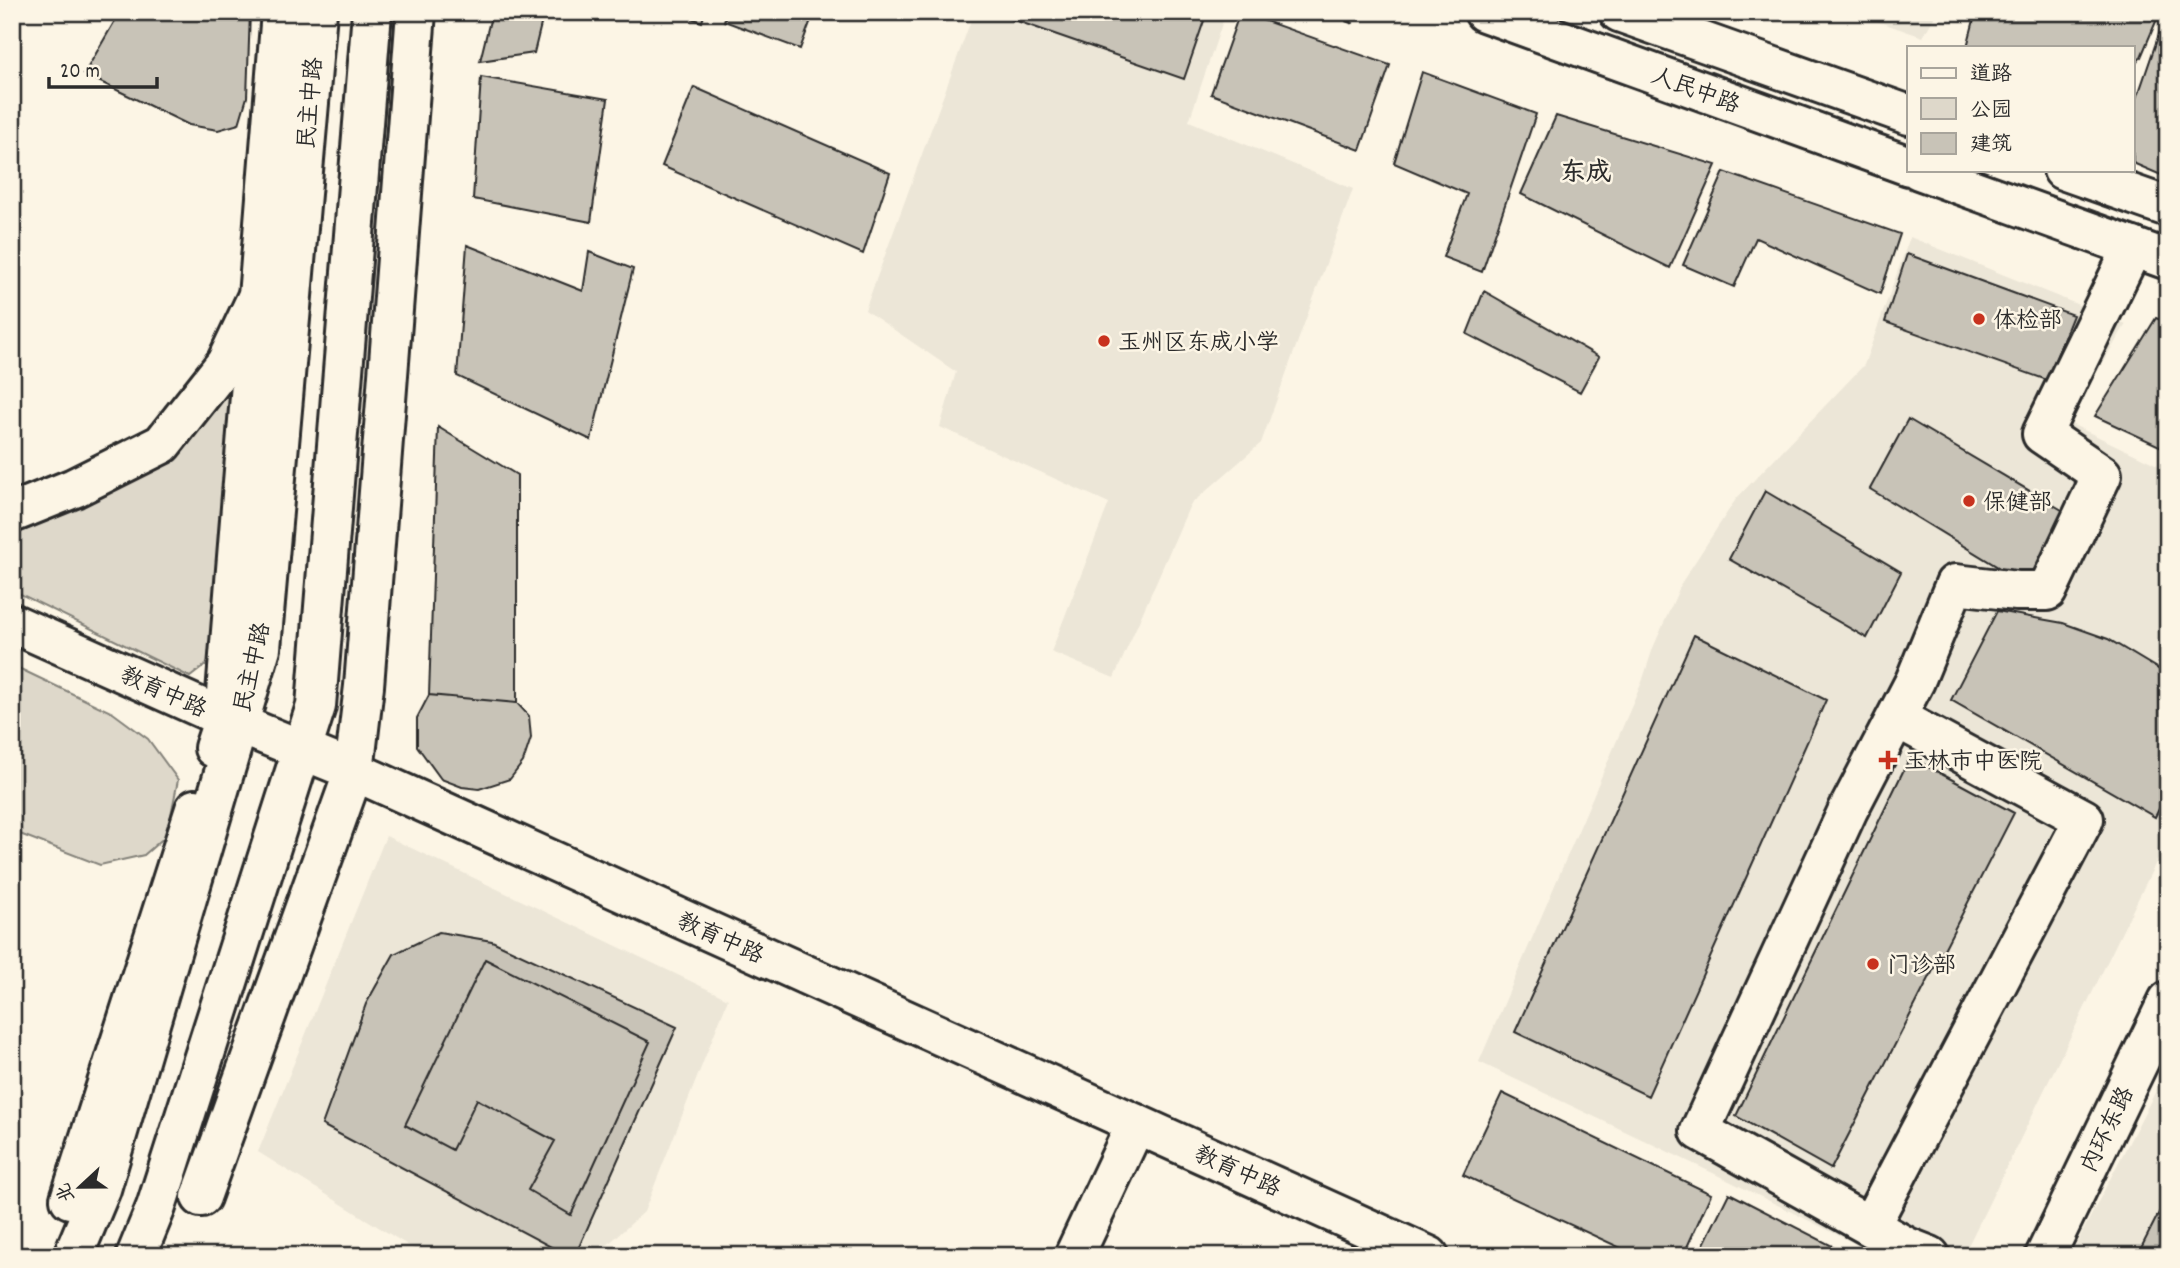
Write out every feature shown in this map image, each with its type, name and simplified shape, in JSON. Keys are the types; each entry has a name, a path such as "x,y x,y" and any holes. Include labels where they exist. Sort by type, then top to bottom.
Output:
{"main road":[{"path":"70,1199 231,721 258,295 281,12"},
{"name":"民主中路","path":"73,1256 101,1189 231,721 261,648 317,12"},
{"path":"136,1256 156,1207 316,706 372,12"},
{"path":"201,1197 354,771 365,686 416,12"},
{"name":"人民中路","path":"1484,12 1907,165"},
{"name":"人民中路","path":"1619,12 1907,114"},
{"path":"1924,172 2150,254 2042,434 2102,475 2048,591 2017,591 1955,584 1915,681 1848,810 1700,1131 1906,1247 1930,1256"},
{"path":"2069,172 2168,207"},
{"path":"12,513 74,488 162,444 226,363 299,208"},
{"name":"教育中路","path":"12,623 231,721 354,771 1429,1256"},
{"path":"1870,1226 2084,819 1897,718"},
{"name":"内环东路","path":"2045,1256 2168,1001"},
{"path":"1074,1256 1136,1124"}],"path":[{"path":"1323,12 1352,22 1355,12"}],"shaded area":[{"name":"玉州区东成小学","path":"974,12 1226,12 1189,121 1353,189 1261,443 1190,505 1114,678 1051,652 1109,503 940,427 956,372 865,310"},
{"path":"1850,12 1937,12 1923,37"},
{"name":"玉林市中医院","path":"1910,237 2126,324 2067,422 2168,470 2168,838 1963,1256 1880,1256 1479,1062 1642,682 1653,648 1682,582 1736,499 1864,365"},
{"path":"386,836 728,999 644,1212 595,1256 425,1256 258,1152"},
{"path":"2168,1069 2168,1256 2070,1256 2162,1079"}],"green space":[{"path":"242,372 212,660 190,677 12,590 12,526"},
{"path":"12,665 113,713 148,739 178,780 167,835 144,855 100,865 12,831"}],"building":[{"path":"120,12 250,12 247,97 239,124 218,130 189,125 84,74"},
{"path":"492,12 544,12 534,53 480,61"},
{"path":"674,12 705,12 702,22"},
{"path":"727,12 814,12 800,49 724,21"},
{"path":"991,12 1207,12 1184,79"},
{"path":"1240,12 1390,65 1360,150 1211,94"},
{"path":"1976,12 2160,12 2141,57 2134,66 2134,46 1967,46"},
{"path":"2160,31 2168,33 2168,178 2134,163 2134,107"},
{"path":"1422,72 1536,114 1482,272 1443,257 1467,194 1394,163"},
{"path":"481,77 608,99 591,222 473,199"},
{"path":"694,87 890,173 863,254 662,166"},
{"path":"1556,116 1716,165 1670,268 1521,194"},
{"path":"1724,172 1900,234 1880,294 1756,238 1734,287 1683,265"},
{"path":"467,245 583,291 589,252 633,269 591,440 457,376"},
{"name":"体检部","path":"1907,254 2073,315 2047,380 1885,322"},
{"path":"1484,291 1599,357 1580,392 1467,334"},
{"path":"2156,318 2168,323 2168,450 2095,416"},
{"name":"保健部","path":"1908,419 2067,513 2026,584 1870,489"},
{"path":"438,427 517,475 517,703 429,695"},
{"path":"1765,491 1901,572 1867,638 1729,559"},
{"path":"1997,611 2063,623 2108,639 2168,675 2168,791 2155,817 1951,700"},
{"path":"1694,635 1826,700 1648,1096 1515,1032"},
{"path":"429,695 517,703 529,716 531,738 523,762 510,779 479,789 462,787 441,779 417,746 417,718"},
{"name":"门诊部","path":"1910,757 2014,813 1831,1169 1736,1116"},
{"path":"439,932 492,941 677,1027 575,1256 568,1256 322,1125 366,1004 394,954"},
{"path":"485,959 650,1042 571,1215 528,1190 555,1141 477,1099 452,1150 405,1125"},
{"path":"1502,1093 1711,1194 1683,1256 1638,1256 1463,1175"},
{"path":"1729,1193 1846,1253 1845,1256 1698,1256"},
{"path":"2168,1195 2168,1256 2137,1256"}],"place":[{"name":"体检部","path":"1979,319"},
{"name":"玉州区东成小学","path":"1104,341"},
{"name":"保健部","path":"1969,501"},
{"name":"玉林市中医院","path":"1888,760"},
{"name":"门诊部","path":"1873,964"}],"district":[{"name":"东成","path":"1586,171"}]}
